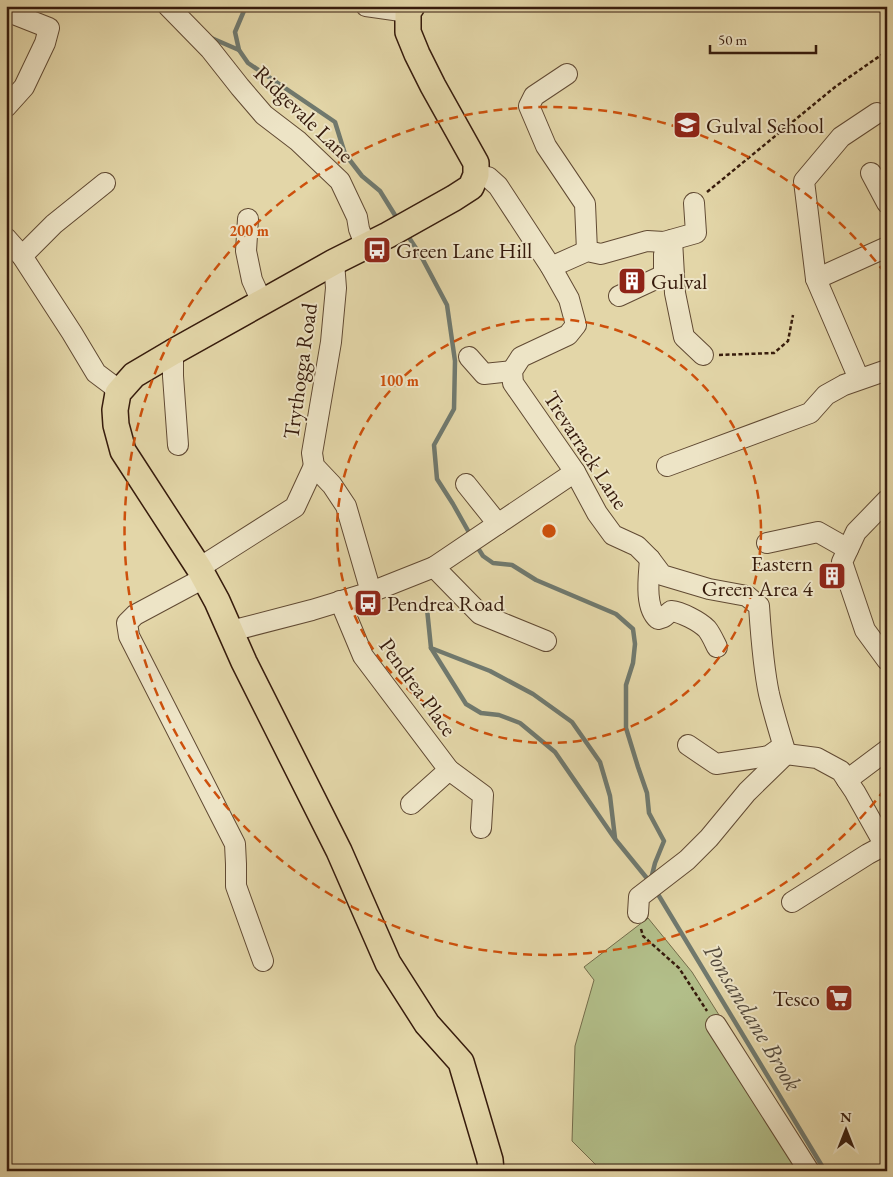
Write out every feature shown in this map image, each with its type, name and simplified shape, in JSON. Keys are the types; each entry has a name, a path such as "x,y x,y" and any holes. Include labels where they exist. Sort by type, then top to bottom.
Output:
{"main road":[{"path":"410,9 408,32 414,47 433,86 476,163 476,175 470,187 388,236 334,262 134,375 118,393 115,410 116,425 123,451 217,601 244,662 339,851 388,963 427,1024 460,1062 492,1171"}],"street":[{"name":"Ridgevale Lane","path":"168,6 210,49 264,116 298,141 340,181 357,217 359,229 366,247"},
{"path":"366,6 410,9"},
{"path":"6,11 49,28 45,43 24,87 6,107"},
{"path":"567,74 534,96 529,106 546,146 585,204 587,251"},
{"path":"859,379 816,279 804,181 841,137 877,113"},
{"path":"871,174 887,202"},
{"path":"470,357 484,374 512,371 521,357 568,335 576,325 569,299 551,267 498,186 488,177 476,175"},
{"path":"22,256 54,224 105,183"},
{"path":"551,267 587,251 601,254 648,241 668,241 696,233 694,203"},
{"path":"248,219 246,251 252,280 262,302"},
{"path":"6,238 22,256 96,372 118,393"},
{"path":"619,296 664,275 668,241"},
{"path":"668,241 675,293 684,337 703,355"},
{"path":"816,279 887,247"},
{"name":"Trythogga Road","path":"334,262 336,288 331,342 312,453 314,466 332,485 346,506 371,592"},
{"path":"173,352 178,445"},
{"path":"667,466 810,413 826,395 844,385 887,370"},
{"name":"Trevarrack Lane","path":"512,371 513,383 575,472 596,513 613,535 637,546 662,575 747,596 758,606 769,692 784,750"},
{"path":"263,961 236,886 234,844 130,636 127,623 135,615 201,573 295,507 314,466"},
{"path":"231,631 340,602 434,567 575,472"},
{"path":"466,484 498,524"},
{"path":"887,500 856,532 842,562 864,630 887,660"},
{"path":"767,544 818,532 848,549"},
{"path":"650,559 648,584 650,607 653,615 658,619 671,611 679,613 701,624 708,630 717,647"},
{"path":"434,567 480,614 546,641"},
{"name":"Pendrea Place","path":"340,602 363,656 449,770 483,795 480,828"},
{"path":"688,745 716,764 769,756 784,750 817,758 841,771 847,780 886,847 868,854 792,902"},
{"path":"638,913 639,897 687,860 709,838 784,750"},
{"path":"847,780 885,755"},
{"path":"411,804 449,770"},
{"path":"716,1025 809,1171"}],"path":[{"path":"694,203 835,87 887,51"},
{"path":"703,355 774,353 788,341 793,316"},
{"path":"638,913 643,936 679,968 716,1025"}],"green space":[{"path":"648,918 692,972 817,1171 602,1171 572,1141 575,1046 594,980 584,967"}],"waterway":[{"name":"Ponsandane Brook","path":"246,6 235,32 239,50 248,63 335,122 345,154 362,176 380,191 398,220"},
{"path":"209,37 239,50"},
{"name":"Ponsandane Brook","path":"406,233 421,256 447,305 455,361 454,409 434,445 437,479 471,536"},
{"name":"Ponsandane Brook","path":"476,545 483,556 493,563 512,565 536,580 616,614 633,629 635,644 633,663 626,685 626,728 647,793 649,813 664,841 651,879"},
{"name":"Ponsandane Brook","path":"426,599 431,648 490,671 533,694 572,722 600,762 610,796 615,838"},
{"name":"Ponsandane Brook","path":"431,648 466,704 481,713 499,715 520,723 555,752 615,839 650,882"},
{"name":"Ponsandane Brook","path":"656,891 825,1171"}],"place":[{"name":"Gulval School","path":"687,125"},
{"name":"Green Lane Hill","path":"377,250"},
{"name":"Gulval","path":"632,281"},
{"name":"Eastern Green Area 4","path":"832,576"},
{"name":"Pendrea Road","path":"368,603"},
{"name":"Tesco","path":"839,998"}]}
